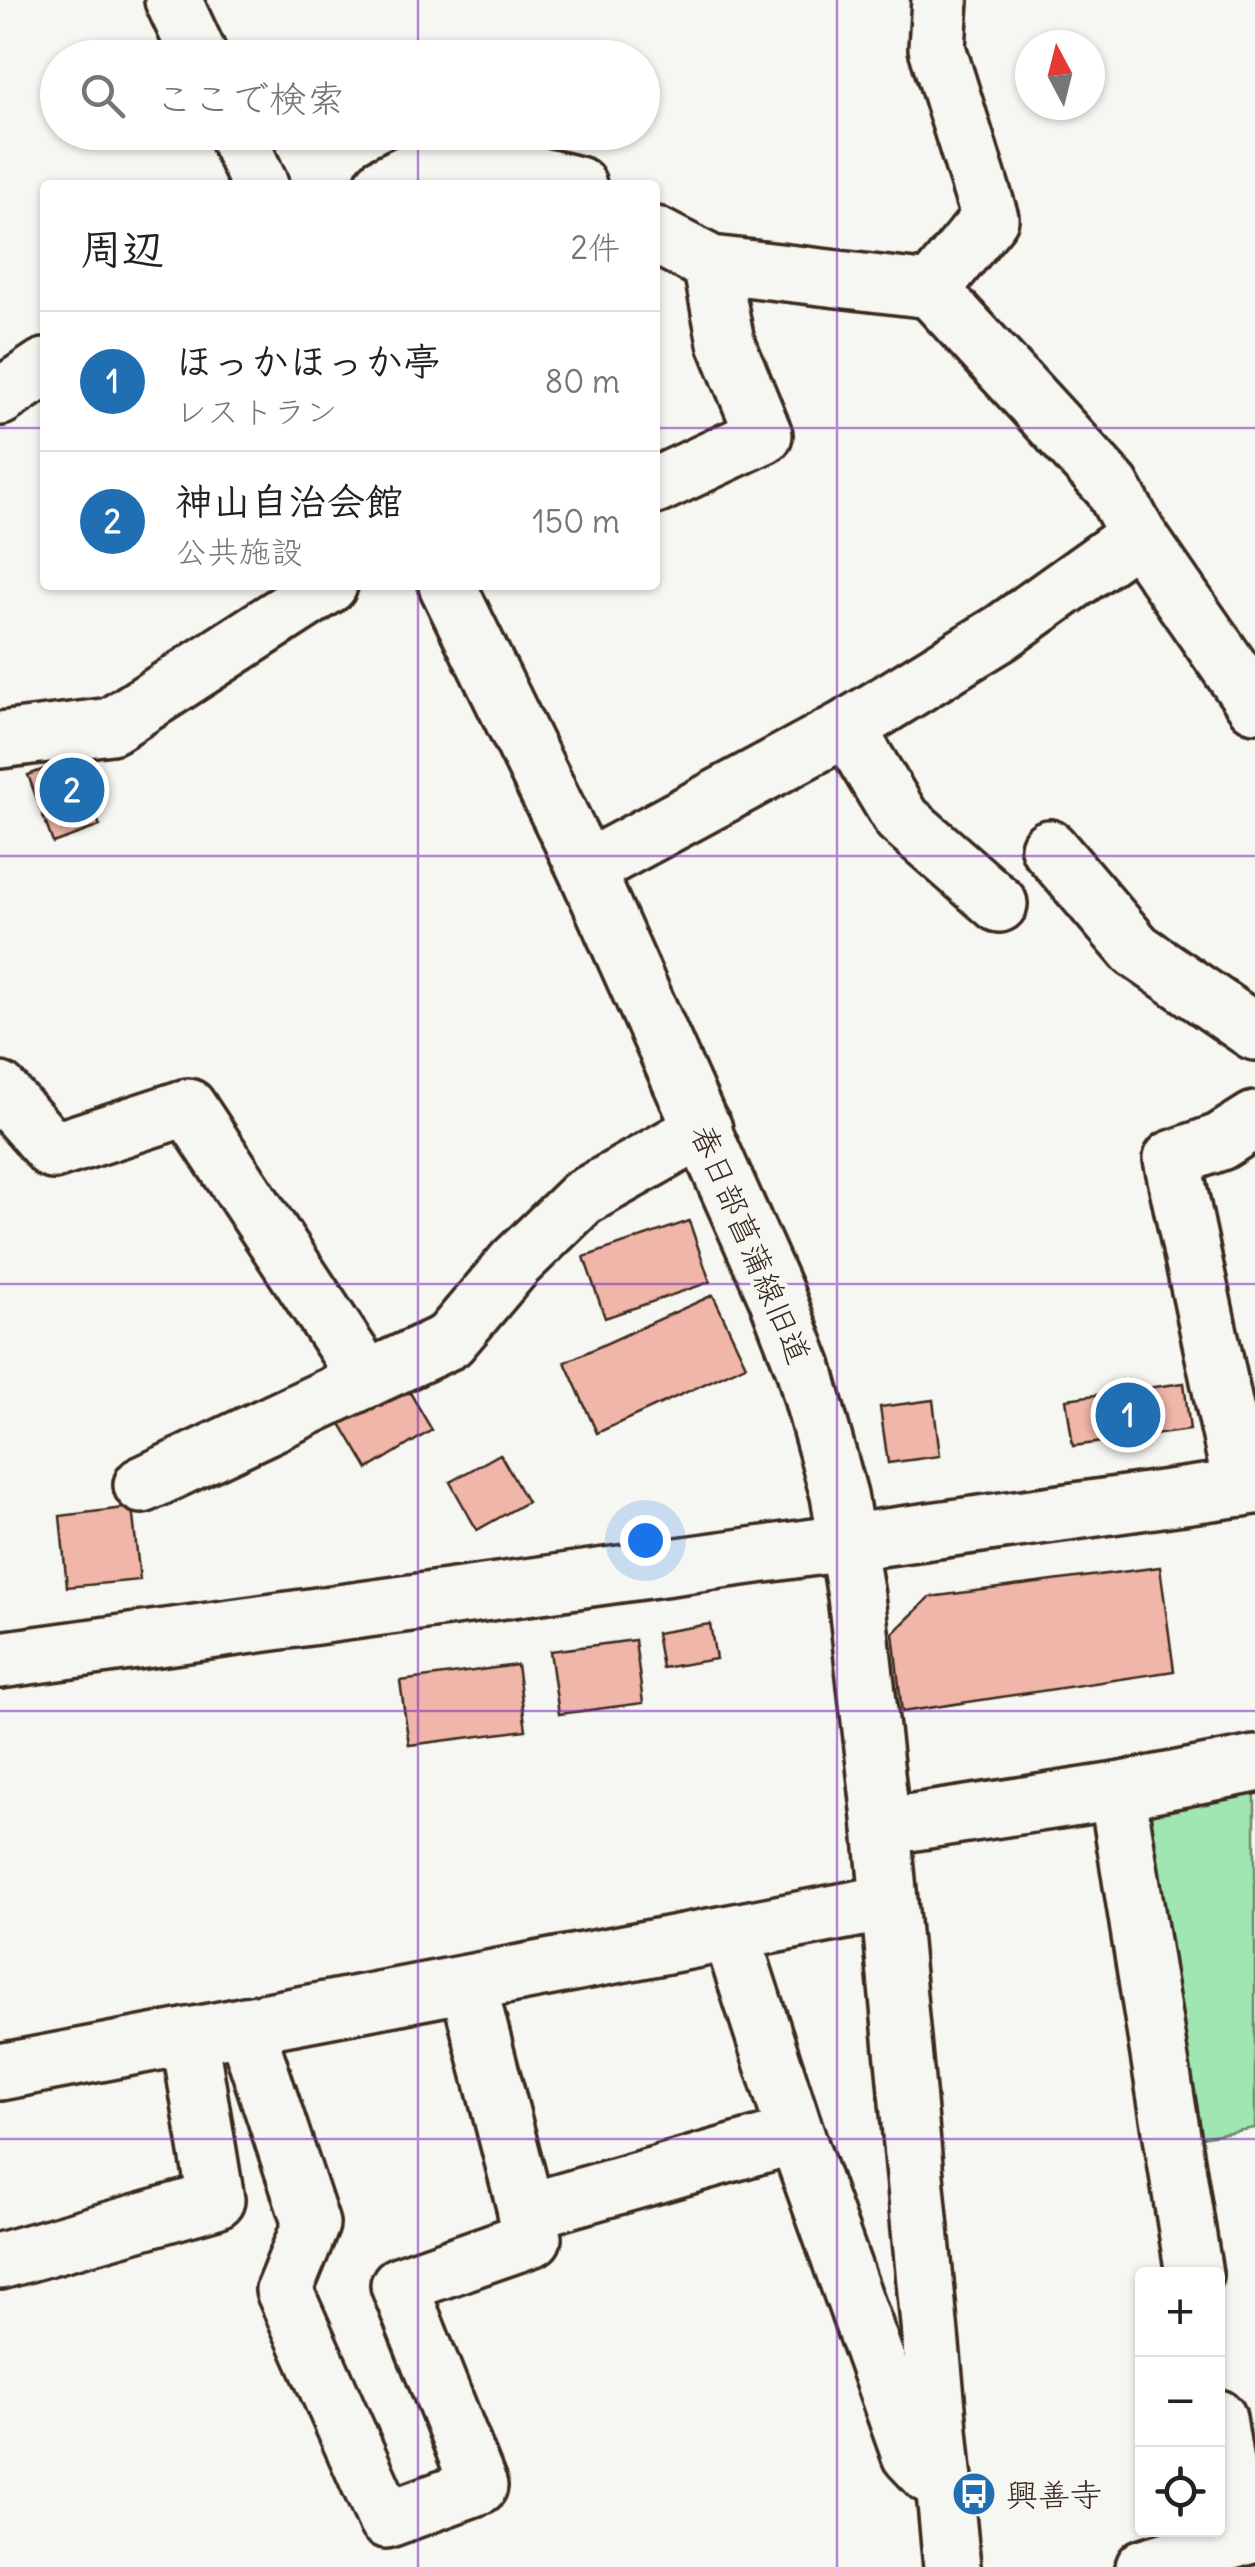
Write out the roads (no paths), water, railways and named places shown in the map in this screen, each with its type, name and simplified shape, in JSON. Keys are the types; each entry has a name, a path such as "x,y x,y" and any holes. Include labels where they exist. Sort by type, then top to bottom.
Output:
{"street":[{"path":"174,0 192,40"},
{"path":"931,290 990,218 938,48 940,0"},
{"path":"243,150 258,180"},
{"path":"393,180 411,171 468,159 557,180"},
{"path":"660,238 712,264 931,290 1112,487 1138,535 1255,704"},
{"path":"660,484 764,434 726,342 712,264"},
{"path":"0,396 40,370"},
{"path":"586,869 847,728 1001,634 1138,535"},
{"path":"0,740 111,726 321,590"},
{"name":"春日部菖蒲線旧道","path":"449,590 586,869 704,1129 804,1368 848,1542 882,1827 944,2478 946,2564"},
{"path":"847,728 901,818 999,904"},
{"path":"1049,848 1136,950 1255,1032"},
{"path":"0,1090 53,1152 188,1107 367,1379"},
{"path":"0,1660 1249,1487 1172,1159 1220,1142 1255,1120"},
{"path":"142,1485 449,1341 515,1263 582,1198 704,1129"},
{"path":"882,1827 1116,1791 1255,1764"},
{"path":"1116,1791 1193,2267"},
{"path":"0,2072 888,1903"},
{"path":"731,1934 796,2135 910,2455 929,2475 944,2478"},
{"path":"244,2025 310,2224 284,2290 386,2520 479,2486 399,2285 533,2238 468,1984"},
{"path":"0,2261 216,2200 189,2036"},
{"path":"526,2212 796,2135"},
{"path":"1144,2567 1246,2536 1225,2447"}],"place":[{"name":"神山自治会館","path":"72,790"},
{"name":"ほっかほっか亭","path":"1128,1415"},
{"name":"興善寺","path":"974,2494"}]}
